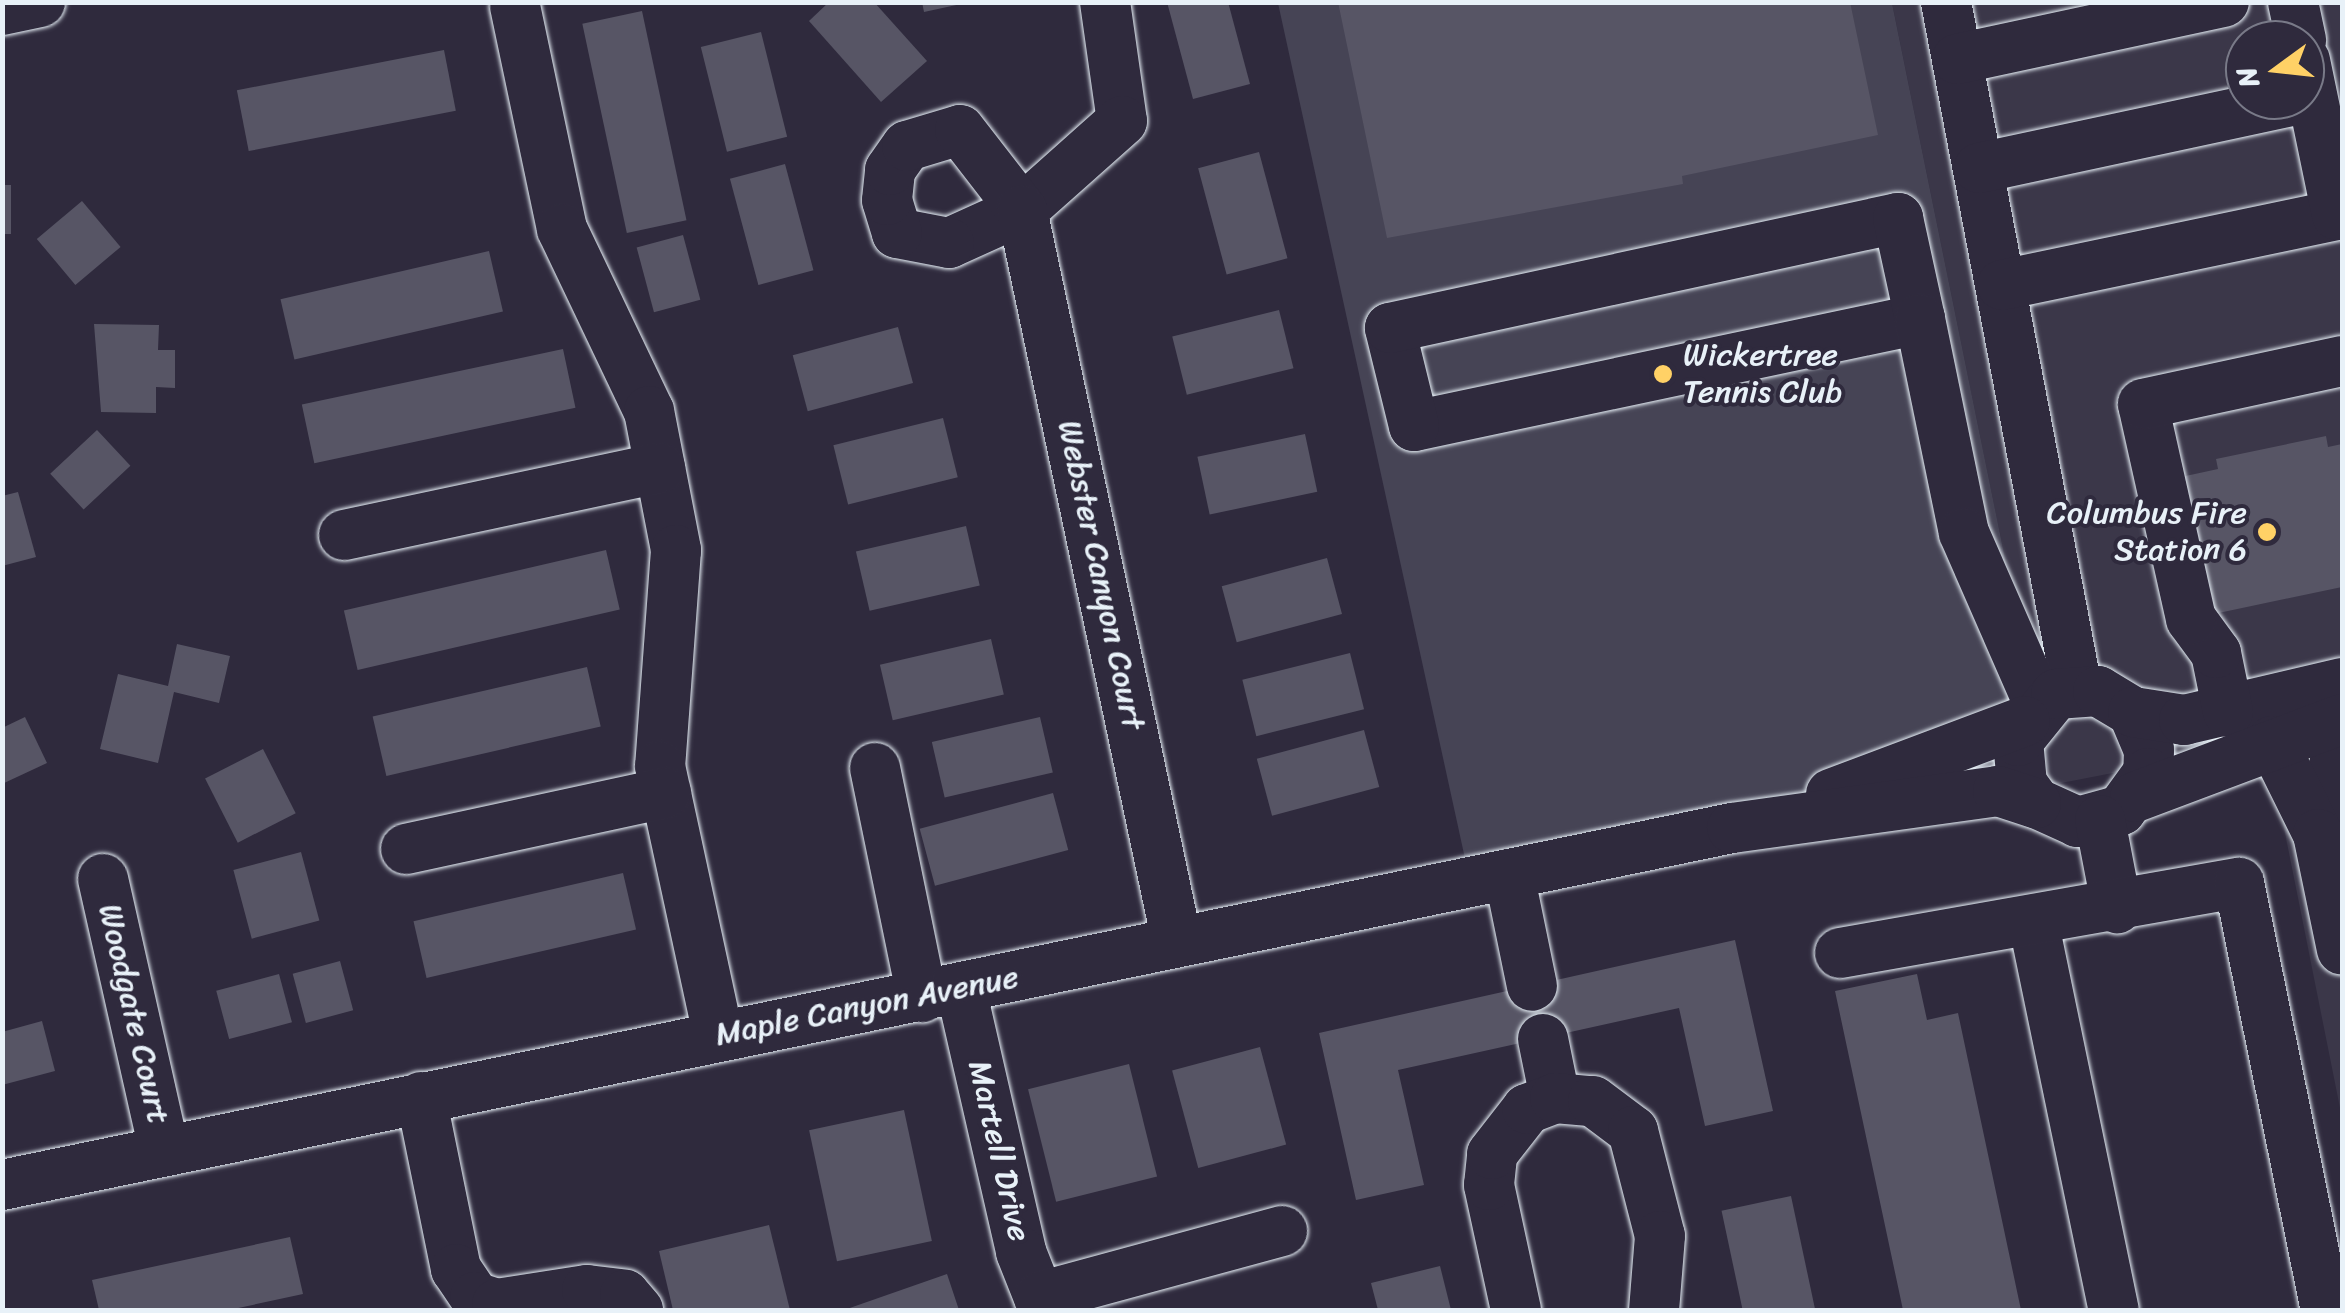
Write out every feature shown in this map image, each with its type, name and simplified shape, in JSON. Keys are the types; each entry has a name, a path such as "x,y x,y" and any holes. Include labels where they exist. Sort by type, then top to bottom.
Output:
{"street":[{"path":"2,10 40,2"},
{"name":"Webster Canyon Court","path":"1106,2 1122,121 1022,210 1176,942"},
{"path":"1946,2 2002,285 2047,705 2016,762 2036,803"},
{"path":"1957,60 2224,2"},
{"path":"514,6 562,229 650,411 676,550 666,792 718,1036"},
{"path":"1979,168 2225,108"},
{"path":"2002,285 2338,216 2312,120"},
{"path":"1920,319 1414,426 1390,328 1898,218 1920,319 1964,532 2047,705"},
{"path":"2228,712 2216,653 2191,620 2143,404 2342,360"},
{"path":"344,536 660,468"},
{"path":"2047,705 2184,720 2342,683"},
{"name":"Maple Canyon Avenue","path":"1732,828 2047,705"},
{"path":"2117,908 2118,808 2150,750 2133,712"},
{"path":"2118,808 2272,741 2342,719"},
{"path":"2342,733 2334,766 2342,950"},
{"path":"2272,741 2334,826"},
{"name":"Martell Drive","path":"875,768 941,993 1041,1304"},
{"name":"Maple Canyon Avenue","path":"2,1185 1732,828 1998,791 2036,803 2055,816 2118,808"},
{"path":"406,849 666,792"},
{"path":"1509,874 1532,986"},
{"name":"Woodgate Court","path":"103,879 164,1149"},
{"path":"1840,953 2034,926 2240,882 2328,1310"},
{"path":"2034,926 2114,1310"},
{"path":"1543,1039 1555,1098"},
{"path":"421,1097 456,1269 476,1297 496,1304 587,1290 625,1295 638,1310"},
{"path":"1516,1310 1489,1186 1492,1154 1526,1109 1555,1098 1593,1101 1633,1132 1660,1236 1654,1310"},
{"path":"1041,1304 1282,1230"}],"shaded area":[{"name":"Wickertree Tennis Club","path":"1278,3 1892,3 2043,745 1466,863"},
{"path":"1892,3 2342,3 2342,1118 2267,743 2051,785"}],"building":[{"path":"829,2 874,2 927,61 881,102 809,21"},
{"path":"922,2 961,2 961,4 924,12"},
{"path":"1167,2 1228,2 1250,84 1193,99"},
{"path":"1338,2 1850,2 1878,135 1682,176 1683,184 1387,238"},
{"path":"642,11 686,220 627,233 582,24"},
{"path":"761,32 787,137 727,152 701,47"},
{"path":"444,50 456,111 249,151 237,90"},
{"path":"1259,152 1287,258 1227,275 1198,168"},
{"path":"785,164 813,270 758,285 730,179"},
{"path":"2,185 11,185 11,234 2,234"},
{"path":"82,201 121,247 75,285 37,239"},
{"path":"683,235 700,300 654,312 637,247"},
{"path":"489,251 503,311 294,360 280,299"},
{"path":"1279,310 1294,368 1187,395 1172,337"},
{"path":"94,324 159,325 158,350 175,350 175,388 156,387 156,413 101,412"},
{"path":"898,327 913,383 808,411 793,355"},
{"path":"563,349 575,408 314,463 302,405"},
{"path":"943,418 958,477 848,505 833,445"},
{"path":"97,430 130,466 84,509 50,474"},
{"path":"1305,434 1317,492 1210,515 1197,457"},
{"name":"Columbus Fire Station 6","path":"2326,436 2328,447 2342,444 2342,587 2209,615 2181,477 2218,469 2216,459"},
{"path":"18,492 36,557 2,566 2,496"},
{"path":"966,526 980,585 870,611 856,551"},
{"path":"606,550 620,609 358,670 344,611"},
{"path":"1327,558 1342,614 1237,642 1222,586"},
{"path":"991,639 1004,695 893,720 880,665"},
{"path":"177,644 230,656 219,703 174,692 158,763 100,749 118,674 168,686"},
{"path":"1350,653 1364,709 1256,736 1242,680"},
{"path":"587,667 601,726 386,776 373,716"},
{"path":"25,717 47,763 2,784 2,728"},
{"path":"1040,717 1053,773 945,798 932,742"},
{"path":"1364,730 1379,787 1272,816 1257,759"},
{"path":"263,749 296,813 238,843 205,779"},
{"path":"1053,793 1068,850 935,886 920,829"},
{"path":"301,852 319,921 252,939 233,870"},
{"path":"623,873 636,930 427,978 414,921"},
{"path":"1735,940 1773,1111 1705,1126 1679,1008 1398,1070 1424,1185 1356,1200 1319,1033"},
{"path":"340,961 353,1010 306,1023 293,974"},
{"path":"279,974 292,1022 229,1039 216,991"},
{"path":"1917,974 1927,1020 1958,1013 2021,1310 1903,1310 1835,991"},
{"path":"42,1021 55,1071 2,1085 2,1032"},
{"path":"1260,1047 1286,1145 1198,1168 1172,1071"},
{"path":"1129,1064 1157,1177 1056,1202 1028,1089"},
{"path":"904,1110 932,1241 837,1261 809,1130"},
{"path":"1791,1196 1815,1310 1743,1310 1722,1211"},
{"path":"769,1225 790,1310 673,1310 659,1251"},
{"path":"290,1237 303,1294 229,1310 99,1310 92,1280"},
{"path":"1440,1266 1451,1310 1378,1310 1371,1283"},
{"path":"947,1274 959,1310 844,1310"}],"place":[{"name":"Wickertree Tennis Club","path":"1663,374"},
{"name":"Columbus Fire Station 6","path":"2267,532"}]}
